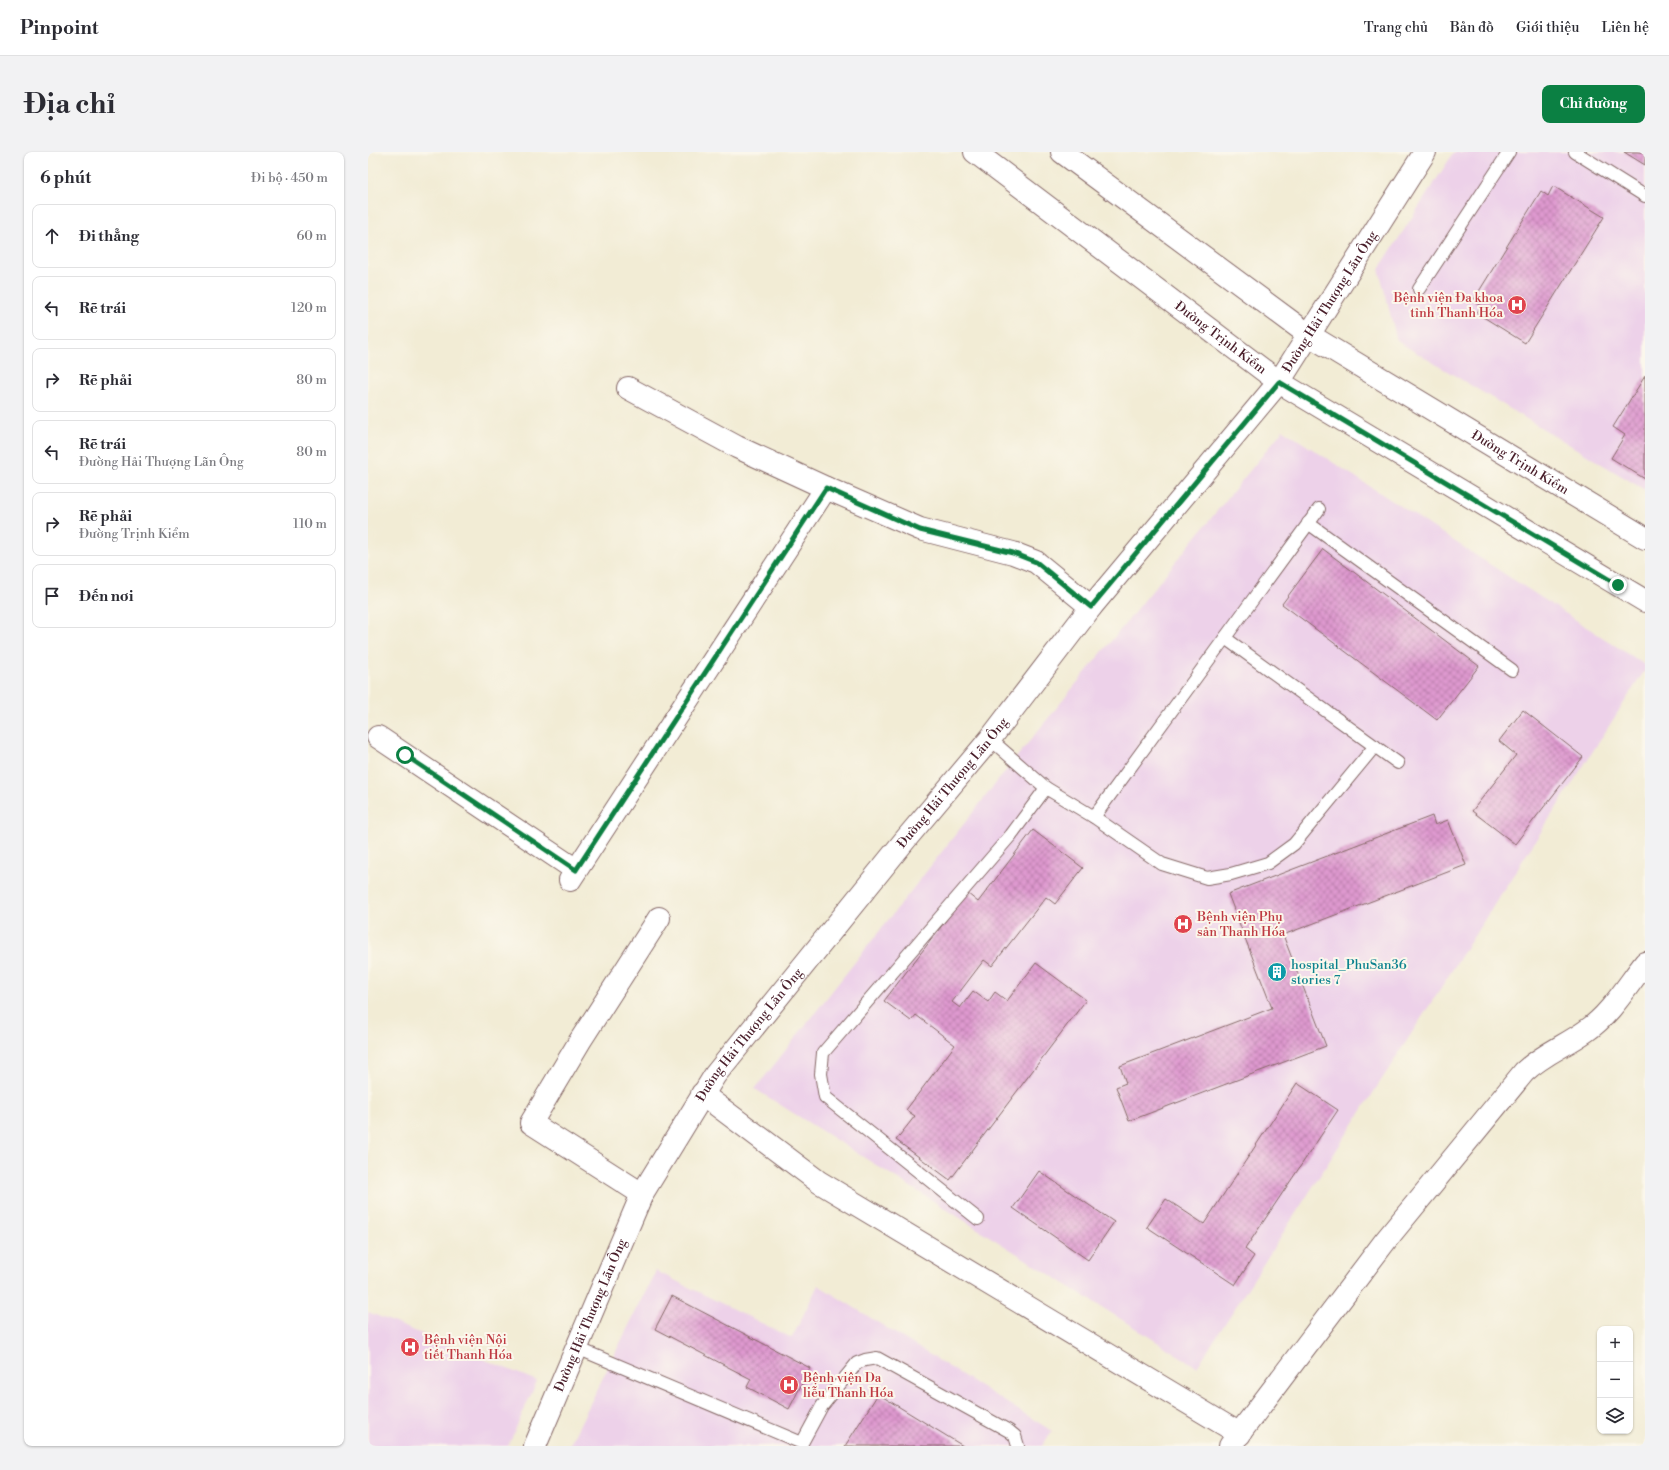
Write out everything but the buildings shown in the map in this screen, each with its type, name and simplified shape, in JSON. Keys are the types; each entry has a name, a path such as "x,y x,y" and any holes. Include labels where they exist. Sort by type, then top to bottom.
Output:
{"main road":[{"name":"Đường Trịnh Kiểm","path":"975,152 1279,382 1645,601"},
{"name":"Đường Trịnh Kiểm","path":"1062,152 1309,335 1645,538"},
{"name":"Đường Hải Thượng Lãn Ông","path":"535,1446 642,1194 715,1075 900,846 990,738 1091,607 1279,382 1425,152"},
{"path":"628,388 737,447 920,530 1013,553 1036,562 1091,607"},
{"path":"378,737 573,875 826,488"},
{"path":"642,1194 531,1123 580,1041 659,918"},
{"path":"702,1094 819,1182 1235,1440 1386,1240 1524,1072 1537,1059 1586,1031 1600,1020 1645,963"}],"lane":[{"path":"1419,289 1508,152"},
{"path":"1575,152 1645,196"},
{"path":"1094,817 1319,508"},
{"path":"1308,523 1512,670"},
{"path":"1225,638 1398,763"},
{"path":"990,738 1046,788 1094,817 1162,864 1207,878 1231,874 1268,863 1294,844 1375,746"},
{"path":"978,1219 825,1097 820,1074 823,1053 1011,835 1046,788"},
{"path":"577,1348 801,1444 822,1406 857,1363 877,1358 1010,1431 1015,1436 1018,1446"}],"shaded area":[{"name":"Bệnh viện Đa khoa tỉnh Thanh Hóa","path":"1454,152 1645,152 1645,490 1397,341 1379,269"},
{"name":"Bệnh viện Phụ sản Thanh Hóa","path":"1283,430 1645,665 1645,670 1197,1367 755,1089 1015,759"},
{"name":"Bệnh viện Da liễu Thanh Hóa","path":"656,1271 792,1338 818,1285 1052,1431 1042,1446 569,1446"},
{"name":"Bệnh viện Nội tiết Thanh Hóa","path":"368,1312 537,1381 508,1446 368,1446"}],"place":[{"name":"Bệnh viện Đa khoa tỉnh Thanh Hóa","path":"1517,305"},
{"name":"Bệnh viện Phụ sản Thanh Hóa","path":"1183,924"},
{"name":"hospital_PhuSan36 stories 7","path":"1277,972"},
{"name":"Bệnh viện Nội tiết Thanh Hóa","path":"410,1347"},
{"name":"Bệnh viện Da liễu Thanh Hóa","path":"789,1385"}],"route":[{"path":"405,755 576,870 826,488 920,530 1013,553 1036,562 1091,607 1279,382 1618,585"}]}
